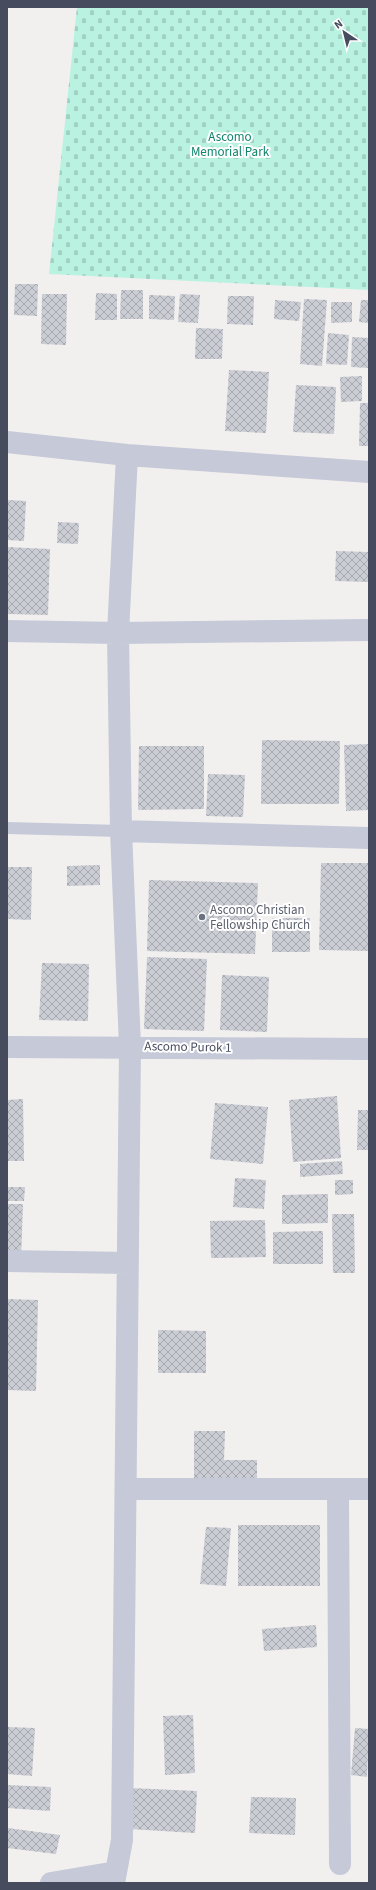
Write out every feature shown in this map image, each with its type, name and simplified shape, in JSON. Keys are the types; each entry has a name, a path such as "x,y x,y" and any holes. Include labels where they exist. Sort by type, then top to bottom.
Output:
{"street":[{"path":"7,442 127,455 369,472"},
{"path":"51,1883 115,1878 122,1840 130,1046 121,831 118,633 127,455"},
{"path":"7,631 118,633 369,630"},
{"path":"121,831 369,838"},
{"name":"Ascomo Purok 1","path":"7,1047 130,1046 369,1049"},
{"path":"7,1261 128,1263"},
{"path":"126,1489 369,1489"},
{"path":"338,1489 340,1864"}],"lane":[{"path":"7,828 121,831"}],"green space":[{"name":"Ascomo Memorial Park","path":"77,7 369,7 369,290 49,274"}],"building":[{"path":"15,284 38,284 37,316 14,315"},
{"path":"121,290 143,290 143,319 120,319"},
{"path":"96,293 117,294 117,320 95,320"},
{"path":"42,294 67,294 66,345 41,344"},
{"path":"180,294 200,295 198,323 178,322"},
{"path":"149,295 175,296 174,320 149,319"},
{"path":"228,296 254,296 253,325 227,324"},
{"path":"304,299 327,300 322,366 300,364"},
{"path":"275,300 301,302 299,321 274,319"},
{"path":"361,300 369,300 369,323 359,322"},
{"path":"331,302 352,302 352,322 331,323"},
{"path":"196,328 223,329 222,359 195,359"},
{"path":"328,333 349,335 347,365 326,364"},
{"path":"352,337 369,338 369,368 351,367"},
{"path":"229,370 269,372 266,433 225,431"},
{"path":"362,376 362,401 341,402 340,377"},
{"path":"296,385 336,387 334,434 293,432"},
{"path":"360,403 369,403 369,446 359,446"},
{"path":"7,500 26,501 24,541 7,540"},
{"path":"58,522 79,523 78,544 57,543"},
{"path":"7,547 50,549 48,615 7,614"},
{"path":"336,551 369,552 369,582 335,581"},
{"path":"262,740 340,741 339,804 261,804"},
{"path":"369,744 369,810 346,811 344,745"},
{"path":"139,746 204,746 204,809 138,810"},
{"path":"208,774 245,775 243,817 206,816"},
{"path":"321,863 369,863 369,951 319,950"},
{"path":"100,865 100,885 67,886 67,866"},
{"path":"7,867 32,867 31,920 7,919"},
{"name":"Ascomo Christian Fellowship Church","path":"149,880 258,883 255,954 147,951"},
{"path":"272,918 310,918 310,952 272,952"},
{"path":"147,957 207,959 204,1031 144,1029"},
{"path":"42,963 89,964 88,1021 39,1020"},
{"path":"222,975 269,977 267,1032 220,1030"},
{"path":"337,1096 341,1158 293,1162 289,1100"},
{"path":"23,1099 24,1161 7,1161 7,1100"},
{"path":"215,1103 268,1107 263,1164 210,1159"},
{"path":"358,1110 369,1110 369,1150 357,1150"},
{"path":"342,1161 343,1174 300,1177 300,1164"},
{"path":"235,1178 266,1180 264,1209 233,1207"},
{"path":"335,1180 353,1180 353,1194 335,1195"},
{"path":"7,1187 25,1187 24,1201 7,1201"},
{"path":"328,1194 328,1223 282,1224 282,1195"},
{"path":"7,1204 23,1204 21,1261 7,1261"},
{"path":"332,1214 354,1214 355,1273 333,1273"},
{"path":"265,1220 266,1257 211,1258 210,1221"},
{"path":"323,1231 323,1264 273,1264 273,1232"},
{"path":"7,1299 38,1300 36,1391 7,1390"},
{"path":"158,1330 206,1331 206,1373 158,1373"},
{"path":"194,1431 225,1431 224,1460 257,1460 257,1478 194,1478"},
{"path":"238,1525 320,1525 320,1586 238,1586"},
{"path":"206,1527 231,1528 226,1586 200,1584"},
{"path":"316,1625 317,1647 264,1651 262,1629"},
{"path":"193,1715 195,1773 165,1775 163,1716"},
{"path":"7,1727 35,1728 32,1776 7,1774"},
{"path":"355,1728 369,1729 367,1777 351,1775"},
{"path":"8,1785 51,1787 50,1811 7,1808"},
{"path":"131,1788 197,1791 195,1833 129,1829"},
{"path":"251,1797 296,1798 295,1835 249,1833"},
{"path":"8,1828 60,1835 56,1854 7,1848"}],"place":[{"name":"Ascomo Christian Fellowship Church","path":"202,917"}]}
